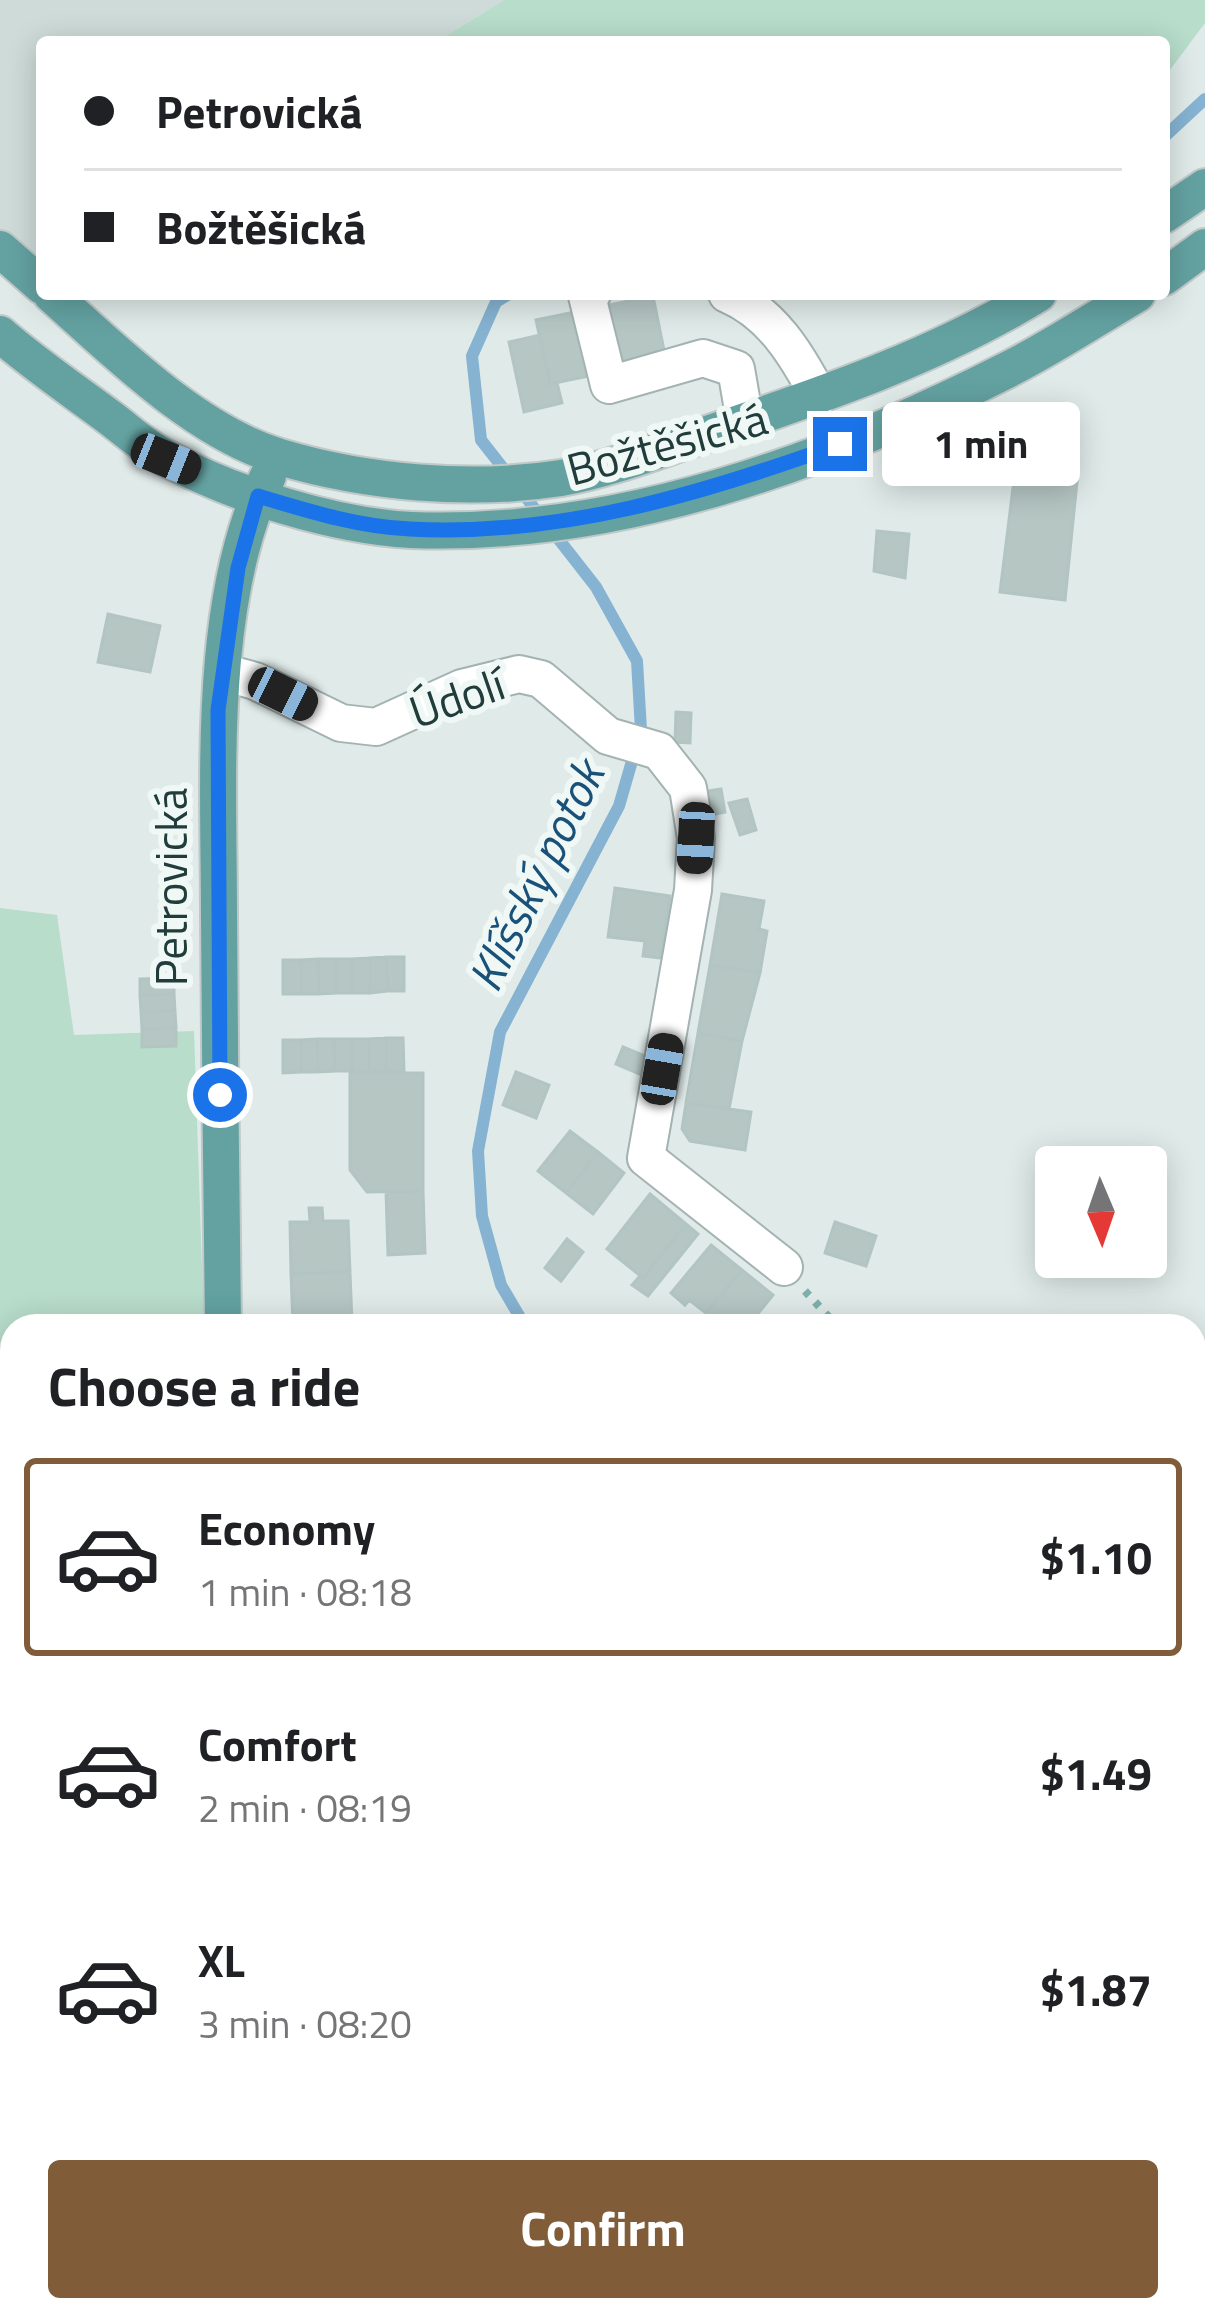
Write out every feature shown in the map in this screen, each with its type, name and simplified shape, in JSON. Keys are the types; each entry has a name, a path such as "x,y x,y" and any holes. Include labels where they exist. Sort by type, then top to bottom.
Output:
{"main road":[{"path":"1170,210 1205,187"},
{"path":"1170,273 1205,247"},
{"path":"0,249 36,281"},
{"name":"Božtěšická","path":"58,300 146,379 205,421 278,457 412,483 466,485 561,478 819,397 1028,300"},
{"name":"Božtěšická","path":"0,334 166,459 258,496 327,517 408,530 513,528 610,514 751,476 884,428 1015,367 1127,300"},
{"name":"Petrovická","path":"223,1314 218,710 238,568 258,496 278,457"}],"street":[{"path":"587,300 609,385 703,358 736,369 746,421"},
{"path":"740,300 792,346 819,397"},
{"name":"Údolí","path":"222,672 255,681 341,723 376,727 462,688 519,674 541,679 608,736 659,752 688,788 696,838 693,890 646,1158 784,1267"}],"shaded area":[{"path":"0,0 504,0 446,36 36,36 36,267 0,234"}],"green space":[{"path":"504,0 1205,0 1205,23 1170,70 1170,36 446,36"},
{"path":"0,908 57,915 74,1035 194,1031 204,1314 0,1314"}],"building":[{"path":"654,300 666,360 550,384 536,320"},
{"path":"540,335 550,384 557,383 562,403 524,412 509,342"},
{"path":"1016,464 1078,472 1065,600 1000,592"},
{"path":"877,531 909,534 905,578 874,571"},
{"path":"108,614 160,626 150,672 98,662"},
{"path":"676,712 691,713 690,743 675,742"},
{"path":"721,789 725,812 706,816 702,792"},
{"path":"747,799 756,830 740,835 729,803"},
{"path":"615,888 670,896 661,958 643,956 645,941 608,937"},
{"path":"722,894 764,901 759,929 767,931 760,973 710,965"},
{"path":"386,957 404,957 404,991 388,991"},
{"path":"386,957 388,991 370,993 370,958"},
{"path":"370,958 370,993 353,993 352,959"},
{"path":"318,959 335,959 336,993 319,994"},
{"path":"318,959 319,994 301,994 301,960"},
{"path":"335,959 352,959 353,993 336,993"},
{"path":"283,960 301,960 301,994 283,994"},
{"path":"710,965 760,973 742,1041 698,1033"},
{"path":"174,978 174,994 140,995 140,979"},
{"path":"174,994 175,1011 141,1012 140,995"},
{"path":"175,1011 176,1028 142,1029 141,1012"},
{"path":"176,1028 176,1046 142,1047 142,1029"},
{"path":"698,1033 742,1041 729,1109 686,1103"},
{"path":"386,1038 403,1038 404,1071 386,1071"},
{"path":"386,1038 386,1071 369,1071 369,1039"},
{"path":"317,1039 318,1072 301,1072 301,1040"},
{"path":"317,1039 334,1039 335,1071 318,1072"},
{"path":"334,1039 351,1039 352,1071 335,1071"},
{"path":"351,1039 369,1039 369,1071 352,1071"},
{"path":"283,1040 301,1040 301,1072 283,1073"},
{"path":"623,1047 650,1058 644,1076 616,1064"},
{"path":"516,1072 549,1085 536,1118 503,1105"},
{"path":"350,1073 423,1073 423,1191 367,1192 350,1170"},
{"path":"686,1103 751,1112 745,1150 690,1141 682,1129"},
{"path":"570,1131 598,1152 566,1193 538,1171"},
{"path":"598,1152 624,1173 593,1214 566,1193"},
{"path":"386,1191 423,1191 425,1253 388,1255"},
{"path":"650,1194 686,1224 643,1278 607,1249"},
{"path":"309,1208 322,1208 323,1221 348,1221 350,1272 291,1274 290,1222 310,1222"},
{"path":"835,1222 876,1236 866,1266 825,1253"},
{"path":"686,1224 698,1234 648,1296 632,1285 643,1278"},
{"path":"567,1239 583,1252 561,1281 545,1268"},
{"path":"711,1245 742,1270 706,1313 671,1293"},
{"path":"742,1270 773,1295 758,1314 706,1313"},
{"path":"350,1272 352,1314 293,1314 291,1274"}],"waterway":[{"name":"Klíšský potok","path":"1170,131 1205,99"},
{"name":"Klíšský potok","path":"499,300 472,356 481,440 596,587 637,661 641,730 619,806 500,1032 478,1151 482,1216 501,1285 518,1314"}],"route":[{"path":"220,1095 218,710 238,568 258,496 327,517 408,530 513,528 610,514 751,476 840,444"}]}
